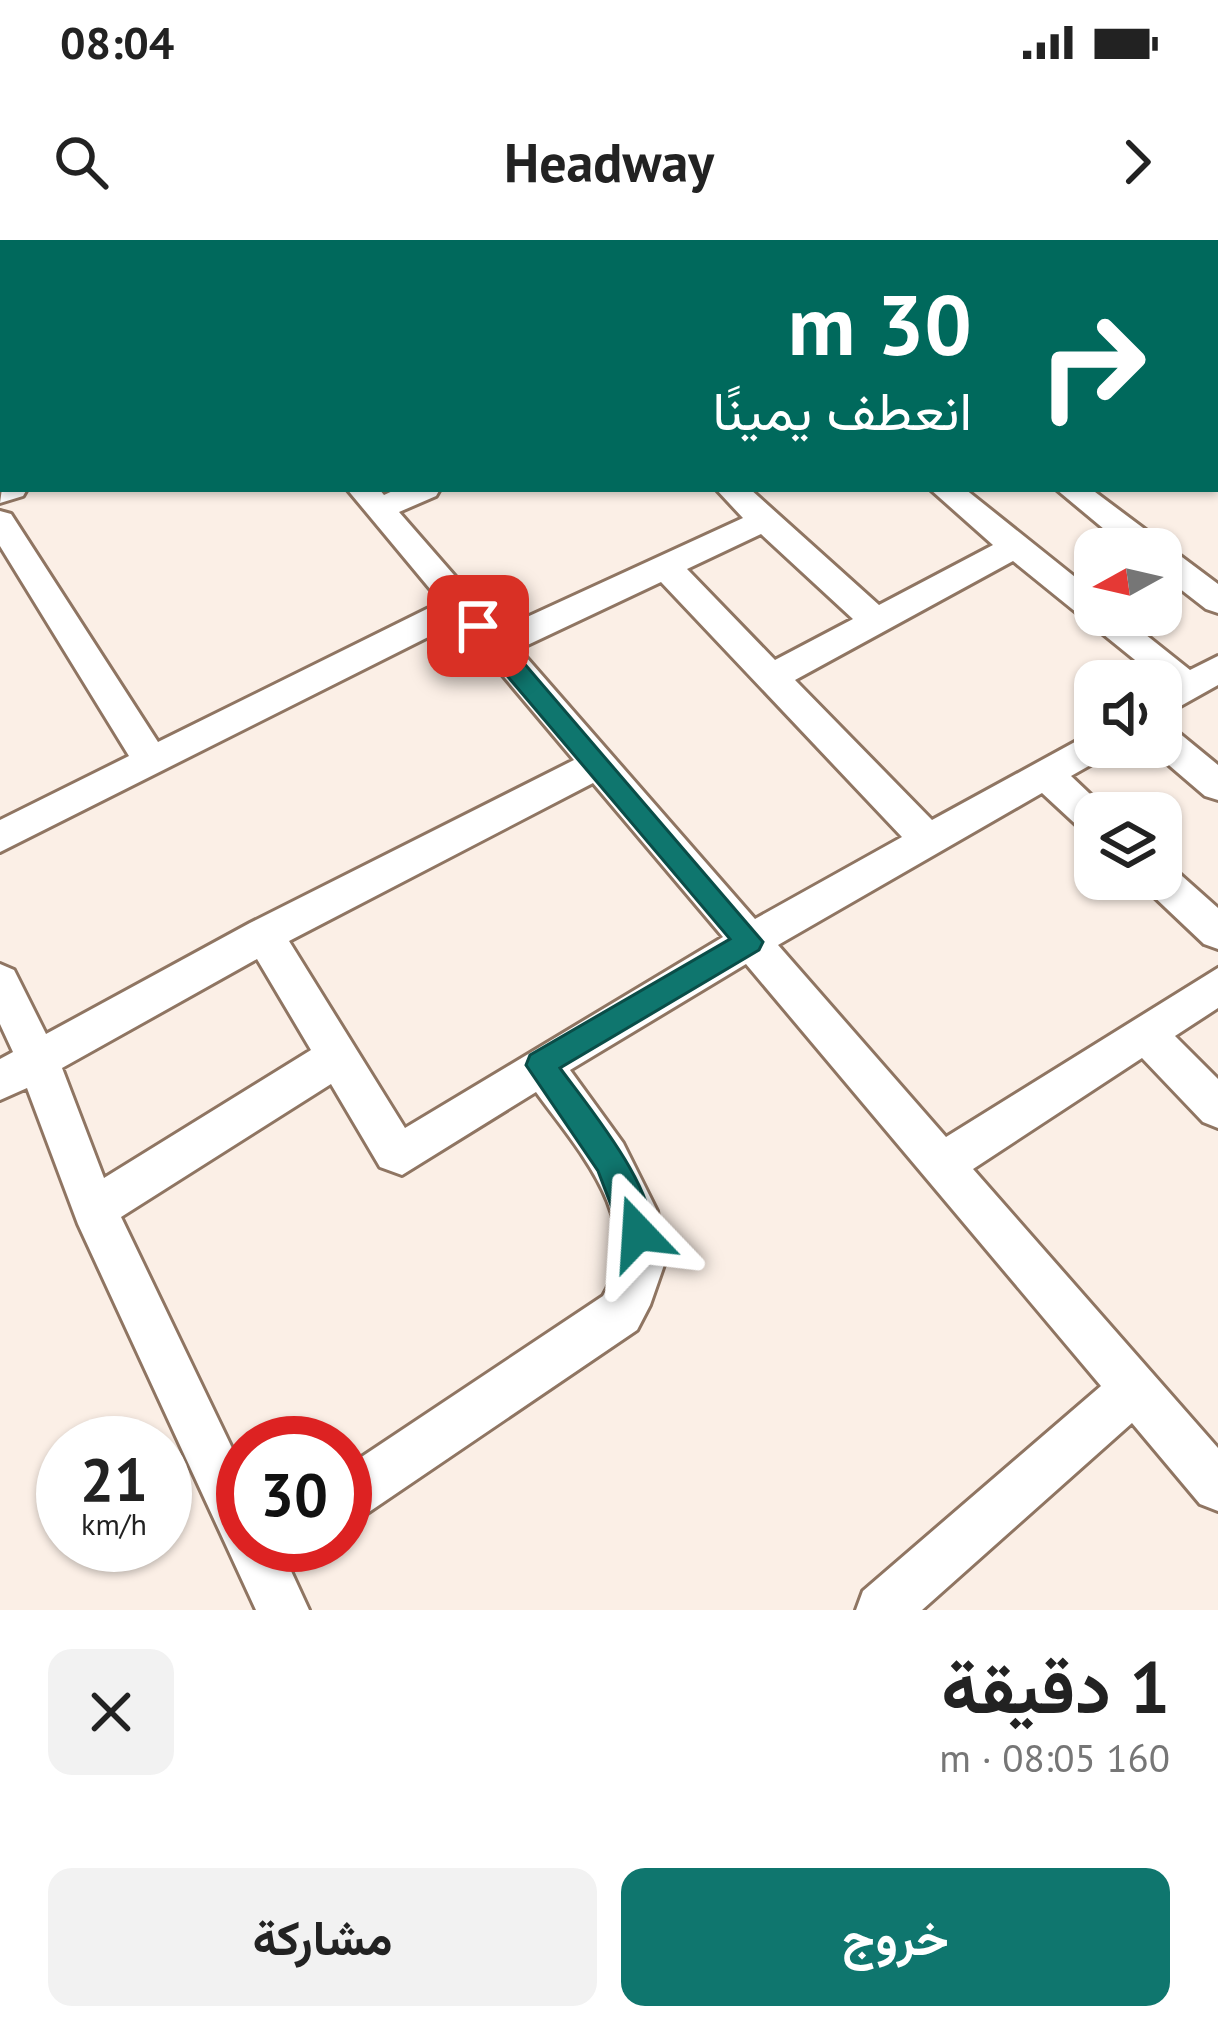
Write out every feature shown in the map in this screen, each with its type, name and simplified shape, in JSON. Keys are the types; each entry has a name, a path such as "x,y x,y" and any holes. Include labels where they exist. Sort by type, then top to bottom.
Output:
{"street":[{"path":"408,492 370,499 1218,1486"},
{"path":"733,492 877,622"},
{"path":"949,492 1074,594"},
{"path":"1081,497 1122,528"},
{"path":"497,645 765,520"},
{"path":"0,521 151,761"},
{"path":"773,676 1015,547"},
{"path":"666,567 930,842"},
{"path":"1182,574 1218,602"},
{"path":"0,837 460,607"},
{"path":"1126,636 1189,687"},
{"path":"1182,755 1218,786"},
{"path":"264,935 394,1152 402,1154 749,942 1074,758"},
{"path":"19,1071 264,935 600,763"},
{"path":"1046,776 1074,801"},
{"path":"1182,899 1218,932"},
{"path":"0,982 19,1071 94,1209 216,1459"},
{"path":"944,1163 1218,986"},
{"path":"1145,1033 1218,1108"},
{"path":"94,1209 337,1057"},
{"path":"372,1480 620,1313 634,1290 643,1259 632,1208 609,1161 541,1065"},
{"path":"882,1610 1134,1389"},
{"path":"268,1572 283,1610"}],"route":[{"path":"478,626 749,942 541,1065 609,1161 632,1208 638,1233"}]}
